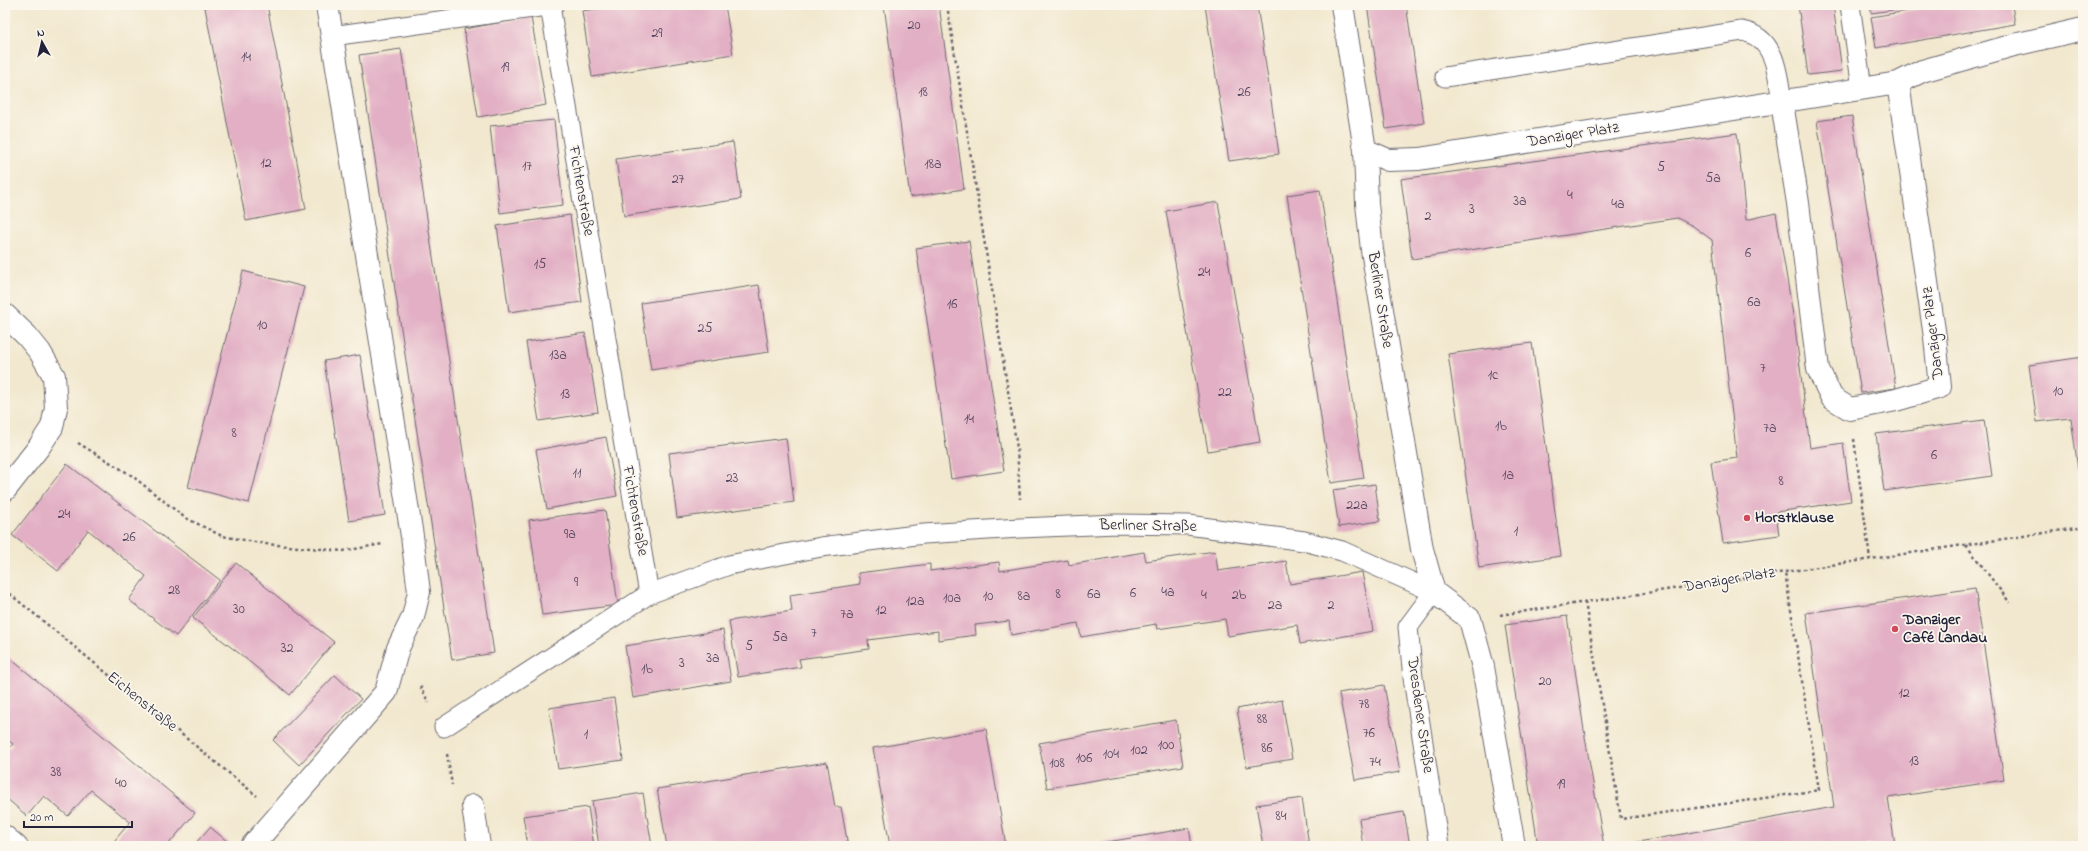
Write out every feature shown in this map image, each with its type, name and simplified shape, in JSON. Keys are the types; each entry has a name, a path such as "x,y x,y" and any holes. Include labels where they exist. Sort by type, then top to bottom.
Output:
{"street":[{"path":"252,846 386,692 398,648 413,617 419,592 412,536 327,5"},
{"name":"Berliner Straße","path":"1342,5 1366,150 1367,204 1383,317 1422,549 1434,592 1470,619"},
{"name":"Danziger Platz","path":"1366,150 1388,160 1419,159 1782,103 1898,83 1922,71 1973,56 2083,29"},
{"name":"Danziger Platz","path":"1850,409 1896,400 1940,387 1935,337 1898,83"},
{"path":"1782,103 1798,203 1818,369 1832,398 1850,409"},
{"path":"5,315 27,336 40,352 54,376 56,408 52,427 39,447 5,490"},
{"path":"1470,619 1483,667 1514,846"},
{"path":"473,806 479,846"}],"lane":[{"name":"Fichtenstraße","path":"332,36 552,5 649,594"},
{"path":"1850,5 1862,88"},
{"path":"1444,77 1742,31 1753,33 1764,42 1771,53 1778,75 1782,103"},
{"name":"Berliner Straße","path":"649,594 729,565 821,547 924,534 1117,524 1188,525 1304,541 1342,551 1434,592"},
{"name":"Dresdener Straße","path":"1434,592 1408,628 1413,678 1440,846"},
{"path":"444,727 649,594"},
{"path":"5,835 18,846"}],"path":[{"path":"947,5 1017,448 1020,528"},
{"path":"1850,409 1870,559"},
{"path":"52,427 131,475 184,517 222,536 266,544 343,551 377,546 412,536"},
{"name":"Danziger Platz","path":"1470,619 2083,527"},
{"path":"1966,545 2010,604"},
{"path":"1585,602 1622,819 1819,790 1785,572"},
{"name":"Eichenstraße","path":"5,590 279,815"},
{"path":"444,727 452,786 473,806"}],"building":[{"path":"201,5 267,5 306,209 246,221 205,8"},
{"path":"623,5 725,5 733,54 592,77 582,11"},
{"path":"884,5 939,5 964,189 910,197"},
{"path":"1205,5 1257,5 1279,154 1229,161"},
{"path":"1367,5 1406,5 1424,123 1386,129"},
{"path":"1798,5 1833,5 1842,71 1808,75"},
{"path":"1870,5 1907,5 1907,8 1871,13"},
{"path":"1944,5 2012,5 2015,24 1876,48 1871,17"},
{"path":"531,17 546,105 478,117 464,29"},
{"path":"401,49 494,653 452,660 359,55"},
{"path":"1852,116 1896,388 1861,393 1817,121"},
{"path":"554,120 563,205 500,213 490,126"},
{"path":"1737,133 1746,220 1776,213 1795,327 1810,448 1843,443 1851,501 1776,512 1779,535 1723,543 1711,462 1737,458 1712,240 1693,226 1677,218 1412,259 1401,179"},
{"path":"733,142 741,199 624,216 616,159"},
{"path":"1320,190 1364,478 1331,483 1287,195"},
{"path":"1218,202 1260,442 1208,451 1166,211"},
{"path":"570,215 582,302 509,312 497,226"},
{"path":"969,241 1004,471 951,479 916,248"},
{"path":"243,271 304,287 249,503 188,487"},
{"path":"759,285 769,352 651,370 641,303"},
{"path":"585,333 598,412 539,421 526,342"},
{"path":"1532,343 1561,556 1479,568 1448,354"},
{"path":"360,355 385,515 349,521 324,361"},
{"path":"2083,357 2083,468 2078,469 2071,418 2037,422 2029,365"},
{"path":"1984,420 1992,476 1884,491 1876,434"},
{"path":"606,437 617,496 547,509 536,450"},
{"path":"786,438 794,502 677,518 669,453"},
{"path":"67,464 220,580 176,636 129,600 146,576 88,530 58,571 12,535"},
{"path":"1375,484 1380,521 1339,527 1333,490"},
{"path":"605,510 618,605 542,615 529,520"},
{"path":"1215,551 1218,571 1286,561 1290,584 1362,572 1373,631 1300,644 1297,625 1228,636 1225,619 1157,629 1156,624 1081,637 1078,623 1011,635 1009,621 975,625 976,635 938,640 938,631 868,640 869,649 799,659 801,667 738,677 729,621 792,611 790,595 860,584 858,573 930,564 930,571 999,562 1000,571 1068,560 1069,565 1144,552 1146,561"},
{"path":"236,563 334,642 290,695 193,618"},
{"path":"1975,588 2004,780 1888,798 1895,846 1616,846 1834,807 1806,613"},
{"path":"1567,616 1585,737 1604,846 1538,846 1505,625"},
{"path":"723,630 731,681 633,698 625,646"},
{"path":"5,654 195,813 167,846 110,846 130,822 91,790 68,816 44,796 27,816 5,797 5,753 13,744 5,738"},
{"path":"335,675 361,699 299,765 273,740"},
{"path":"1384,685 1400,772 1355,780 1339,693"},
{"path":"614,698 623,760 558,769 549,708"},
{"path":"1282,700 1292,759 1247,767 1237,709"},
{"path":"1176,720 1183,766 1047,788 1039,743"},
{"path":"986,729 1006,846 890,846 873,748"},
{"path":"827,762 835,807 841,807 848,846 667,846 657,789"},
{"path":"643,793 652,846 599,846 592,801"},
{"path":"1302,798 1309,846 1263,846 1256,805"},
{"path":"588,807 594,846 528,846 523,816"},
{"path":"1404,812 1410,846 1363,846 1359,819"},
{"path":"210,827 233,846 193,846"},
{"path":"1189,828 1192,846 1090,846 1090,845"}],"place":[{"name":"Horstklause","path":"1747,518"},
{"name":"Danziger Café Landau","path":"1895,629"}]}
